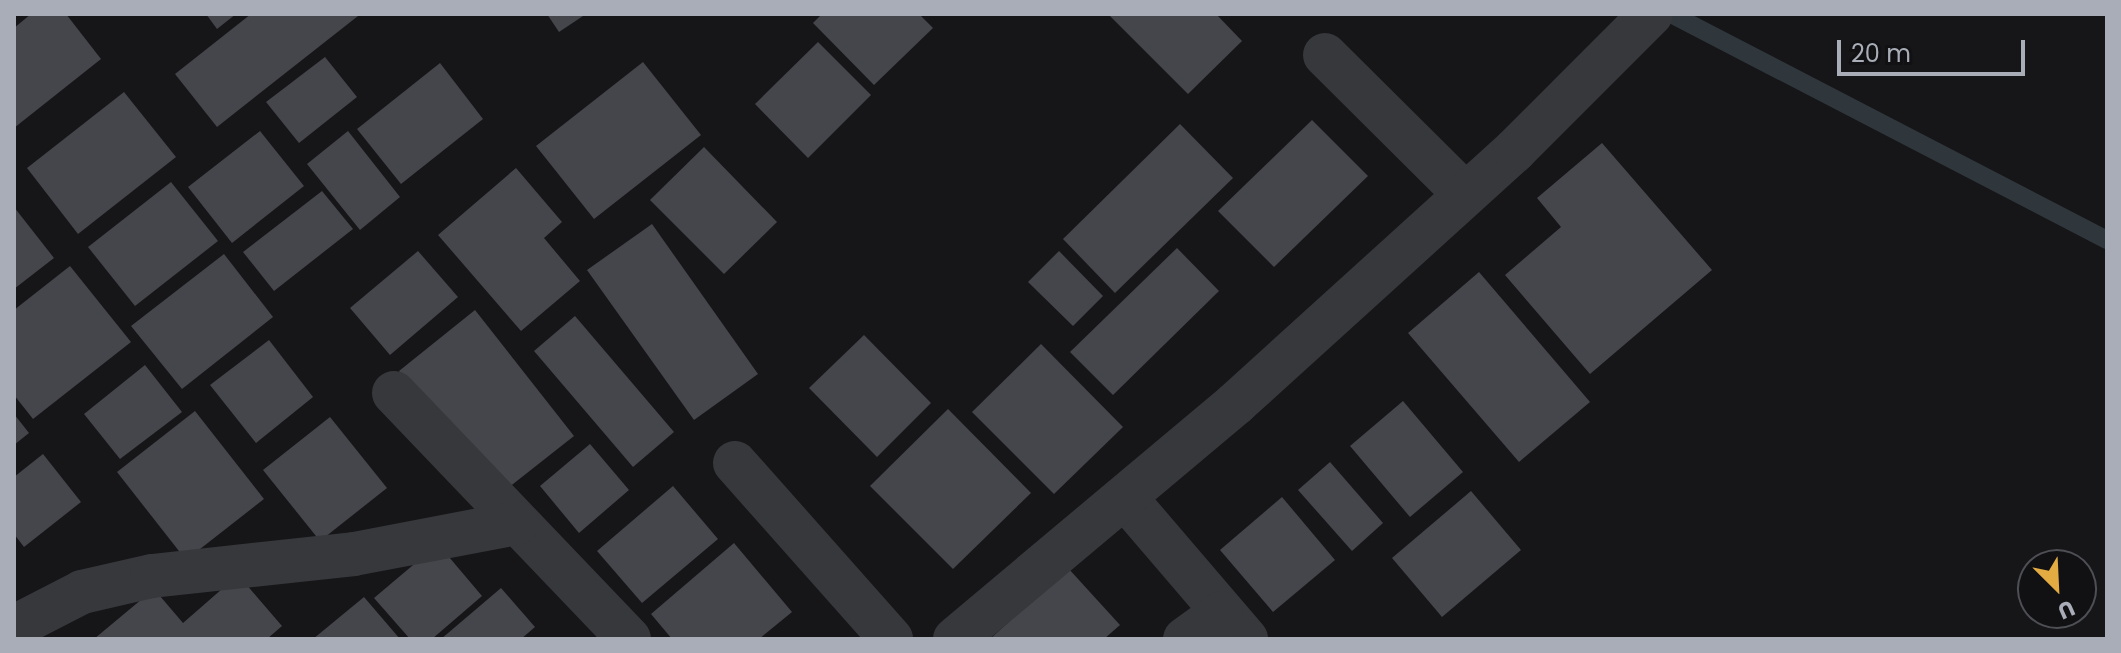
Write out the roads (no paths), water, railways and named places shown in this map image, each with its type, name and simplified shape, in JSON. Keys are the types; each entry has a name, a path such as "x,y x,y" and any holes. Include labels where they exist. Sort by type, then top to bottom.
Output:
{"street":[{"path":"959,638 1127,500 1465,194 1651,14"},
{"path":"1325,55 1465,194"},
{"path":"394,393 629,639"},
{"path":"735,463 891,639"},
{"path":"1127,500 1234,626 1185,639"},
{"path":"14,627 82,592 152,576 354,554 517,523"}],"waterway":[{"path":"1671,14 2107,240"}]}
